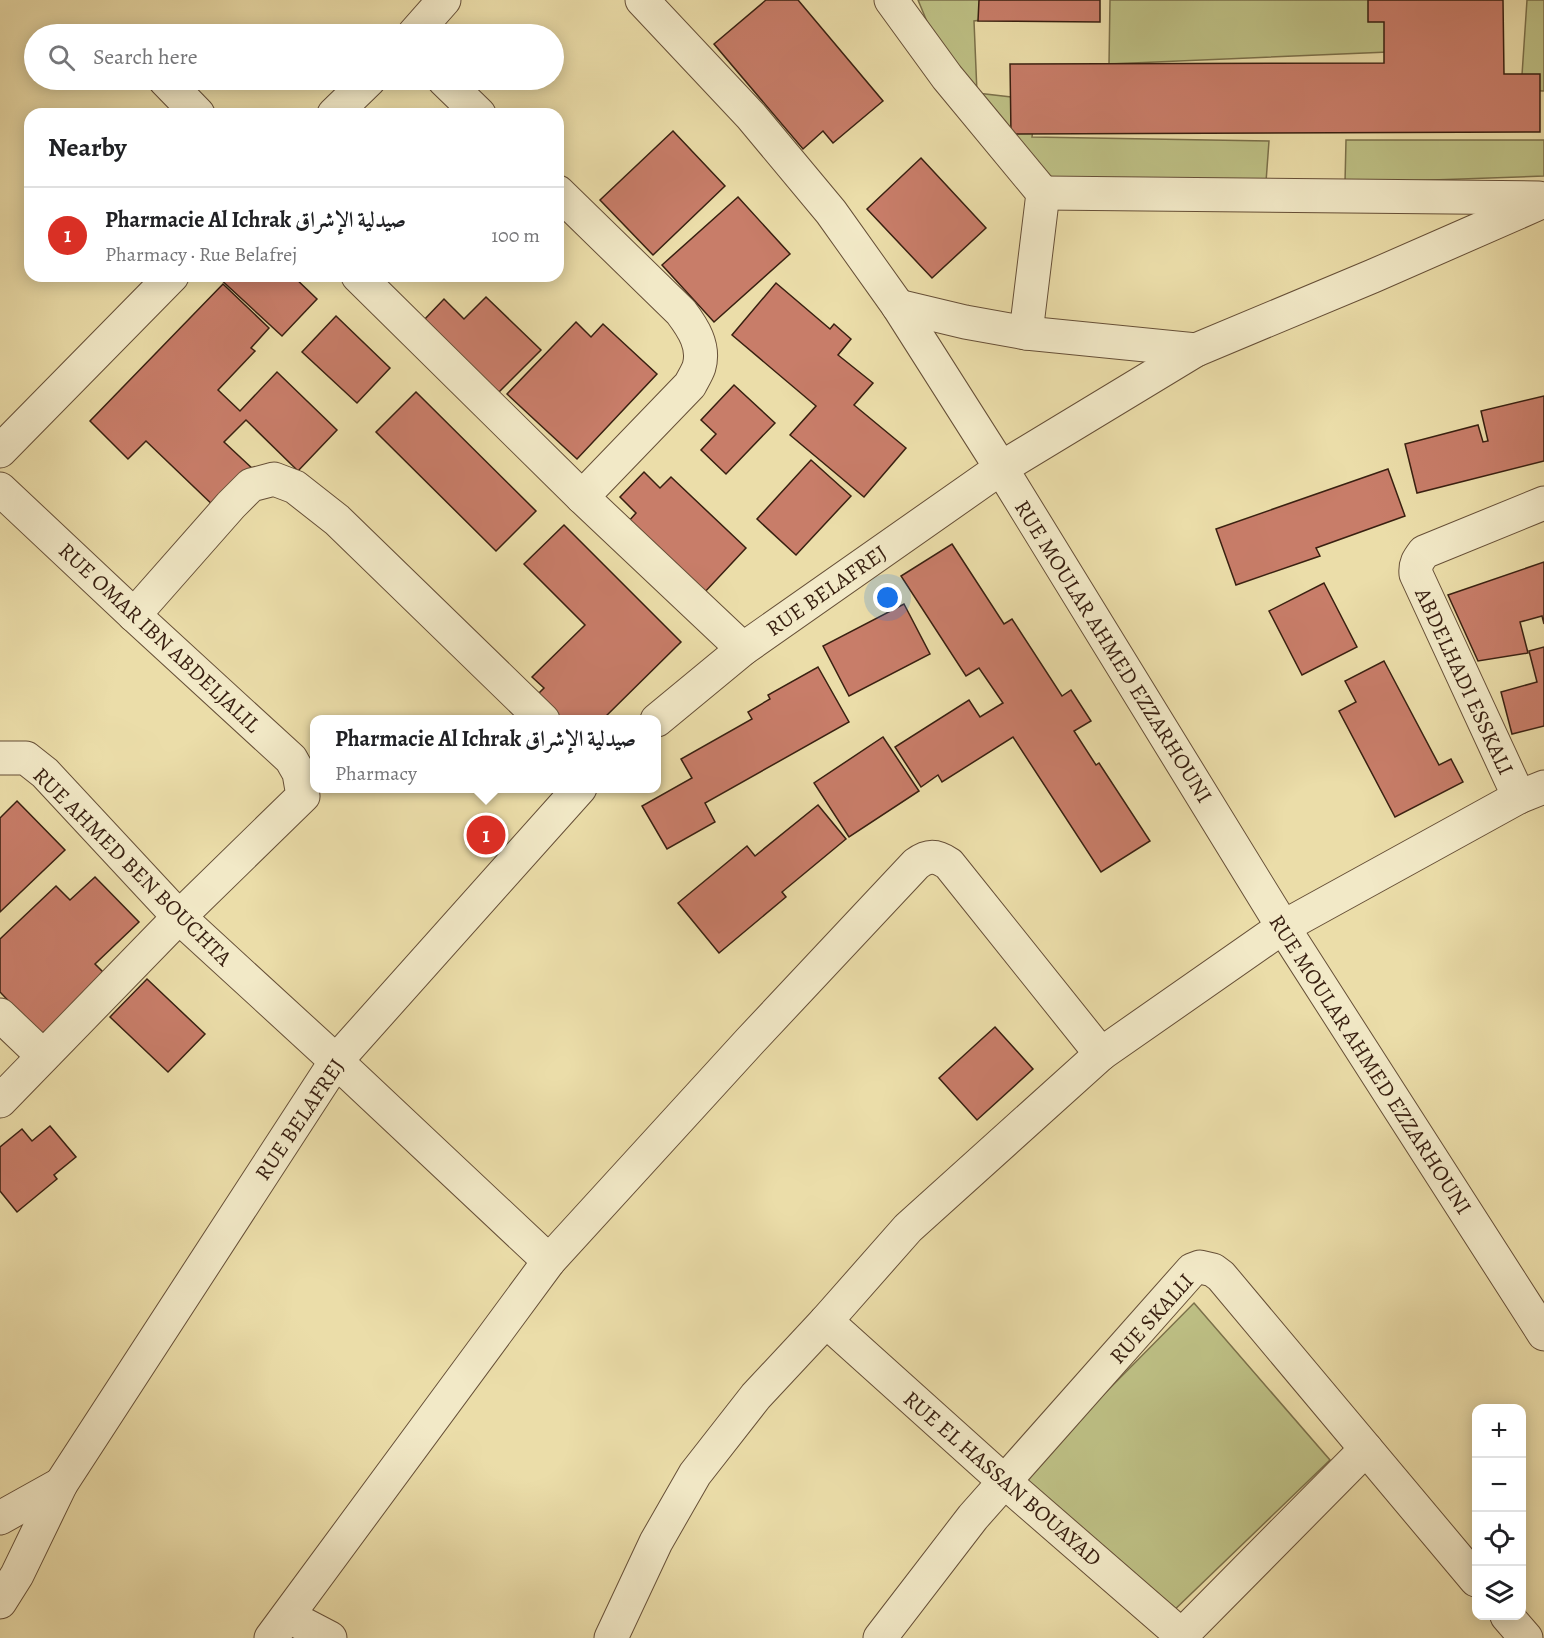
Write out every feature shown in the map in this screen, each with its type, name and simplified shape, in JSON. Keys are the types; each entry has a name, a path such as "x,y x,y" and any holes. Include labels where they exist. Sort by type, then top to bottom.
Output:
{"street":[{"path":"423,24 444,0"},
{"name":"RUE MOULAR AHMED EZZARHOUNI","path":"642,0 751,116 831,212 898,306 1001,468 1283,927 1544,1334"},
{"path":"891,0 947,77 1043,193 1026,333"},
{"path":"175,90 192,108"},
{"path":"340,108 359,90"},
{"path":"454,90 473,108"},
{"path":"1043,193 1544,199"},
{"path":"1453,197 1467,235"},
{"path":"564,198 681,312 695,333 700,348 699,367 690,385 582,497"},
{"name":"RUE BELAFREJ","path":"661,717 743,649 1001,468 1196,350 1363,281 1544,199"},
{"path":"0,451 166,282"},
{"path":"364,282 582,497 743,649"},
{"path":"898,306 965,322 1026,333 1196,350"},
{"path":"134,615 251,485 274,479 295,488 337,520 538,715"},
{"name":"RUE OMAR IBN ABDELJALIL","path":"0,489 291,759 299,773 303,796 179,918"},
{"name":"ABDELHADI ESSKALI","path":"1531,792 1416,574 1415,566 1424,552 1544,503"},
{"name":"RUE AHMED BEN BOUCHTA","path":"0,758 26,758 45,773 179,918 336,1061 549,1261"},
{"path":"611,1638 656,1542 695,1473 756,1396 908,1228 1101,1054 1283,927 1531,792"},
{"name":"RUE BELAFREJ","path":"0,1602 17,1575 61,1484 336,1061 576,793"},
{"path":"330,1638 280,1627 549,1261 915,864 923,858 932,856 941,858 949,864 1101,1054"},
{"path":"0,1101 179,918"},
{"path":"0,1015 43,1056"},
{"name":"RUE SKALLI","path":"880,1638 973,1517 1192,1270 1200,1267 1213,1270 1221,1276 1472,1575"},
{"name":"RUE EL HASSAN BOUAYAD","path":"826,1321 1180,1636 1366,1449"},
{"name":"RUE BELAFREJ","path":"0,1518 61,1484"},
{"path":"1510,1620 1526,1638"}],"green space":[{"path":"918,0 1016,0 1016,16 974,21 977,93 1037,100 1032,137 1269,141 1266,182 1033,182 957,94"},
{"path":"1110,0 1415,0 1412,51 1109,64"},
{"path":"1527,0 1544,0 1544,91 1521,90"},
{"path":"1346,140 1544,140 1544,176 1345,183"},
{"path":"1194,1303 1330,1460 1166,1618 1019,1480"}],"building":[{"path":"766,0 798,0 883,101 833,143 823,131 803,149 714,44"},
{"path":"979,0 1100,0 1100,22 978,21"},
{"path":"1368,0 1503,0 1504,74 1540,74 1540,132 1011,134 1010,64 1384,63 1384,22 1368,22"},
{"path":"673,131 725,186 653,255 600,200"},
{"path":"921,158 986,228 932,278 867,209"},
{"path":"738,197 790,254 714,322 662,265"},
{"path":"224,282 299,282 317,299 282,336"},
{"path":"776,283 830,329 834,324 851,339 838,355 873,383 854,405 906,448 864,497 790,435 816,406 732,335"},
{"path":"223,284 269,328 251,348 255,351 218,390 240,411 277,372 337,430 298,471 246,420 224,442 254,470 217,509 146,441 128,459 90,421"},
{"path":"486,297 541,350 497,394 423,321 444,299 464,319"},
{"path":"336,316 390,368 357,403 302,352"},
{"path":"576,322 591,337 603,324 657,374 577,459 507,394"},
{"path":"734,385 775,423 726,474 701,450 716,434 701,420"},
{"path":"416,392 536,511 496,551 376,432"},
{"path":"1544,396 1544,461 1417,493 1405,444 1478,425 1483,442 1488,441 1481,411"},
{"path":"811,460 851,496 796,555 757,519"},
{"path":"1388,469 1405,516 1316,548 1320,556 1236,585 1216,529"},
{"path":"644,472 660,488 671,477 746,548 703,594 628,522 636,513 620,497"},
{"path":"564,525 681,642 607,715 548,715 533,699 544,688 532,677 585,625 524,564"},
{"path":"952,544 1004,624 1012,619 1062,696 1071,690 1091,721 1074,731 1096,765 1099,763 1150,841 1101,872 1013,737 942,782 938,775 921,787 895,747 969,700 980,717 1003,703 979,668 966,676 901,576"},
{"path":"1544,562 1544,624 1542,616 1520,622 1528,653 1478,661 1448,595"},
{"path":"1324,583 1357,647 1302,675 1269,611"},
{"path":"904,604 930,654 849,696 823,646"},
{"path":"1544,647 1544,726 1512,734 1501,692 1537,682 1529,651"},
{"path":"1384,661 1439,765 1451,759 1463,782 1395,817 1339,711 1356,702 1345,681"},
{"path":"818,667 849,722 705,803 715,822 667,849 642,806 692,778 681,759 752,719 748,712 770,699 768,695"},
{"path":"883,737 919,791 849,837 814,783"},
{"path":"17,801 65,850 0,912 0,818"},
{"path":"818,805 846,839 782,892 786,897 719,953 678,903 747,846 755,856"},
{"path":"95,877 139,922 95,964 105,974 41,1035 0,992 0,939 56,886 70,900"},
{"path":"147,979 205,1034 168,1072 110,1017"},
{"path":"995,1027 1033,1069 977,1120 939,1078"},
{"path":"50,1126 76,1157 54,1175 57,1179 17,1212 0,1191 0,1147 22,1129 32,1141"}],"place":[{"name":"Pharmacie Al Ichrak صيدلية الإشراق","path":"486,835"}]}
